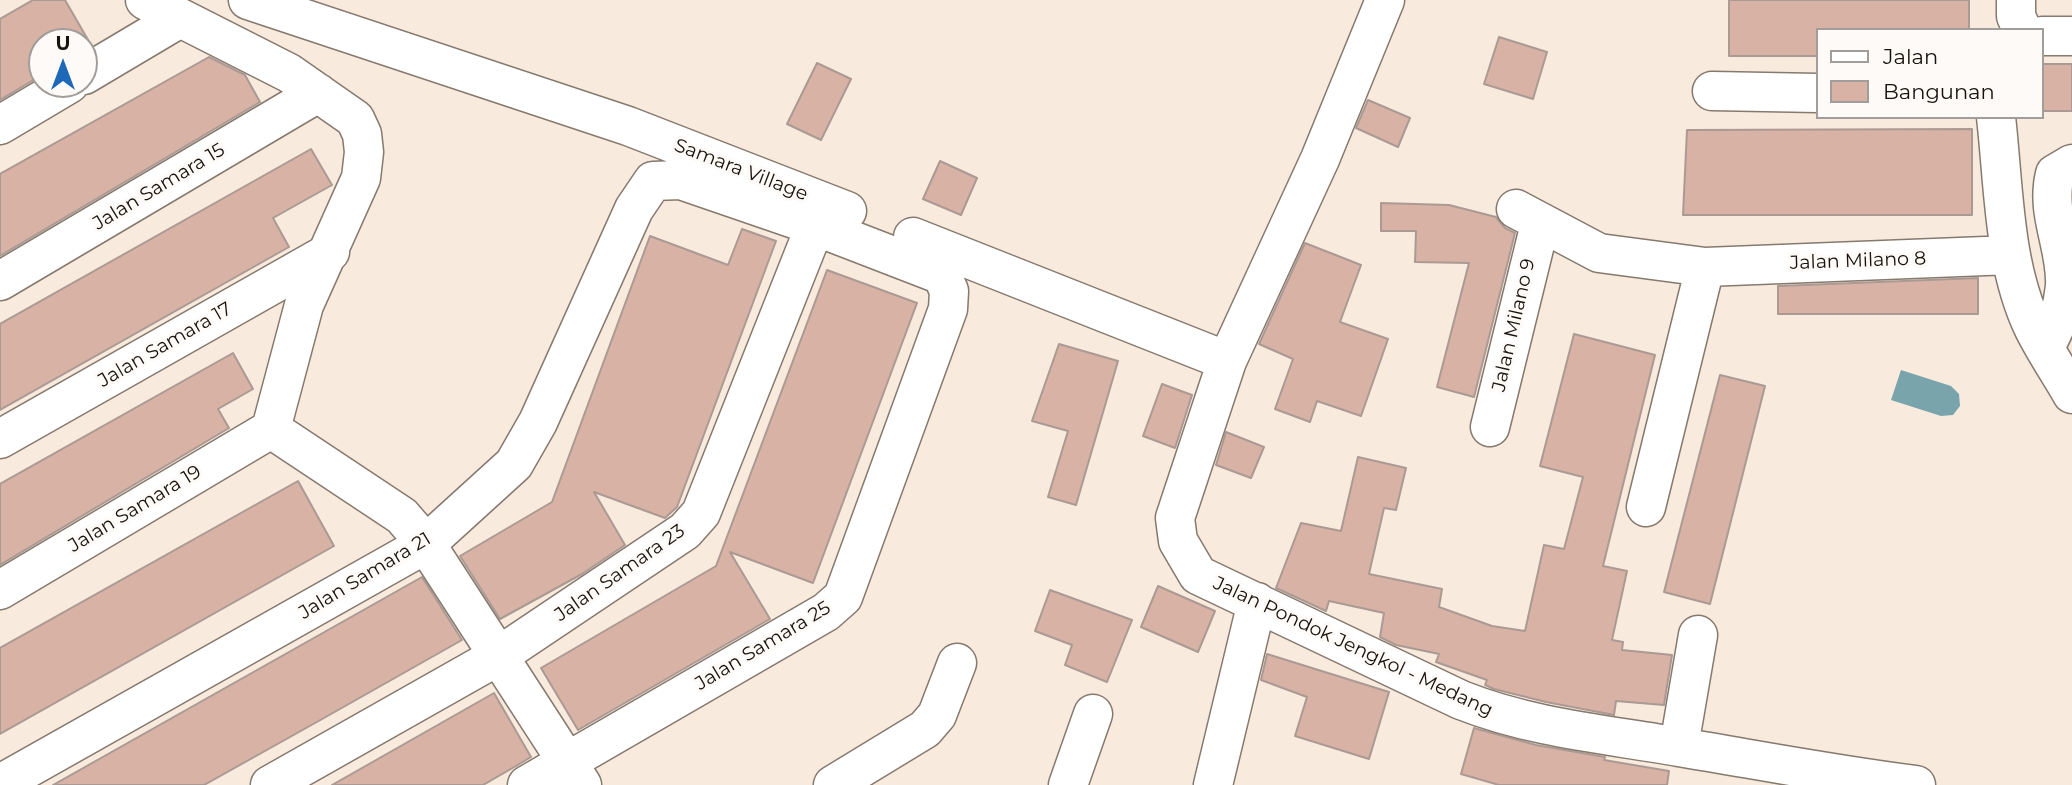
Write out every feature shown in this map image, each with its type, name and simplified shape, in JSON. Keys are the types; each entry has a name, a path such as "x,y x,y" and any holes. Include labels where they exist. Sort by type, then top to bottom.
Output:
{"street":[{"path":"145,0 289,73 355,119 364,152 361,178 304,305 271,429 402,516 426,544 575,772"},
{"name":"Jalan Pondok Jengkol - Medang","path":"1385,0 1320,159 1227,361 1175,518 1178,541 1198,575 1461,700 1502,716 1568,731 1679,746 1816,779 1916,785"},
{"path":"1993,0 1993,28"},
{"path":"2016,0 2016,16 2021,28"},
{"name":"Samara Village","path":"270,4 628,126 1227,361"},
{"path":"98,67 180,18"},
{"path":"2044,36 2072,36"},
{"path":"1712,90 1816,93"},
{"name":"Jalan Samara 15","path":"0,281 318,93"},
{"path":"0,125 45,98"},
{"path":"1997,119 2011,255 2034,328 2072,394"},
{"path":"2045,347 2059,323 2068,284 2050,194 2055,174 2072,164"},
{"name":"Jalan Samara 21","path":"0,784 426,544 514,464 538,422 634,209 653,181 681,180 815,226"},
{"name":"Jalan Milano 8","path":"1528,217 1599,253 1705,267 2011,255"},
{"name":"Jalan Milano 9","path":"1490,427 1528,217"},
{"name":"Jalan Samara 25","path":"527,785 575,772 826,612 843,597 948,309 949,291 942,275 815,226"},
{"name":"Jalan Samara 23","path":"270,785 500,655 685,531 701,513 815,226"},
{"name":"Jalan Samara 17","path":"0,439 330,251"},
{"path":"1646,507 1705,267"},
{"name":"Jalan Samara 19","path":"0,590 271,429"},
{"path":"1213,785 1257,603"},
{"path":"1679,746 1698,635"},
{"path":"833,785 925,729 937,715 957,663"},
{"path":"1068,785 1093,714"}],"water":[{"path":"1901,370 1951,386 1959,394 1960,406 1953,415 1941,416 1891,400"}],"building":[{"path":"33,0 65,0 81,28 28,28 28,83 0,100 0,19"},
{"path":"1729,0 1969,0 1969,28 1816,28 1816,56 1729,56"},
{"path":"1499,37 1547,52 1533,99 1484,84"},
{"path":"209,57 245,75 260,102 0,256 0,174"},
{"path":"817,63 851,79 821,140 787,124"},
{"path":"2044,64 2072,64 2072,111 2044,111"},
{"path":"1368,100 1410,118 1398,147 1356,128"},
{"path":"1972,129 1972,215 1683,215 1687,130"},
{"path":"311,149 332,185 273,218 289,247 0,410 0,324"},
{"path":"940,161 977,178 961,215 923,199"},
{"path":"1381,203 1449,205 1496,217 1505,228 1515,233 1474,397 1437,387 1469,263 1415,262 1416,231 1381,231"},
{"path":"742,229 776,241 677,507 665,518 594,492 625,545 582,574 500,619 460,556 552,502 650,236 728,265"},
{"path":"1305,243 1361,265 1340,322 1388,339 1361,416 1317,401 1310,422 1275,409 1293,359 1259,344"},
{"path":"827,270 917,303 813,583 730,552 770,619 578,730 541,668 716,566"},
{"path":"1978,278 1978,314 1778,314 1778,286"},
{"path":"1574,334 1655,355 1603,566 1627,571 1612,640 1623,642 1622,650 1672,655 1664,705 1616,701 1614,715 1494,689 1485,685 1487,680 1436,662 1439,654 1396,645 1380,637 1384,613 1329,601 1326,611 1276,588 1301,523 1341,531 1358,457 1406,468 1396,510 1384,508 1369,574 1442,589 1439,607 1492,626 1525,631 1544,545 1564,549 1583,477 1540,466"},
{"path":"1059,344 1118,361 1076,505 1048,497 1068,431 1032,421"},
{"path":"233,353 253,389 218,409 229,428 0,565 0,484"},
{"path":"1720,375 1765,386 1710,604 1664,592"},
{"path":"1162,384 1192,395 1175,448 1143,436"},
{"path":"1226,432 1264,447 1251,478 1216,465"},
{"path":"298,481 334,546 0,734 0,648"},
{"path":"422,577 462,640 324,718 204,785 53,785"},
{"path":"1158,586 1215,611 1198,652 1141,627"},
{"path":"1050,590 1132,620 1107,682 1065,665 1072,645 1035,631"},
{"path":"1267,654 1389,692 1369,759 1295,736 1307,697 1261,680"},
{"path":"494,693 531,757 483,785 332,785"},
{"path":"1474,728 1536,745 1605,757 1604,760 1669,771 1667,785 1499,785 1461,774"}]}
